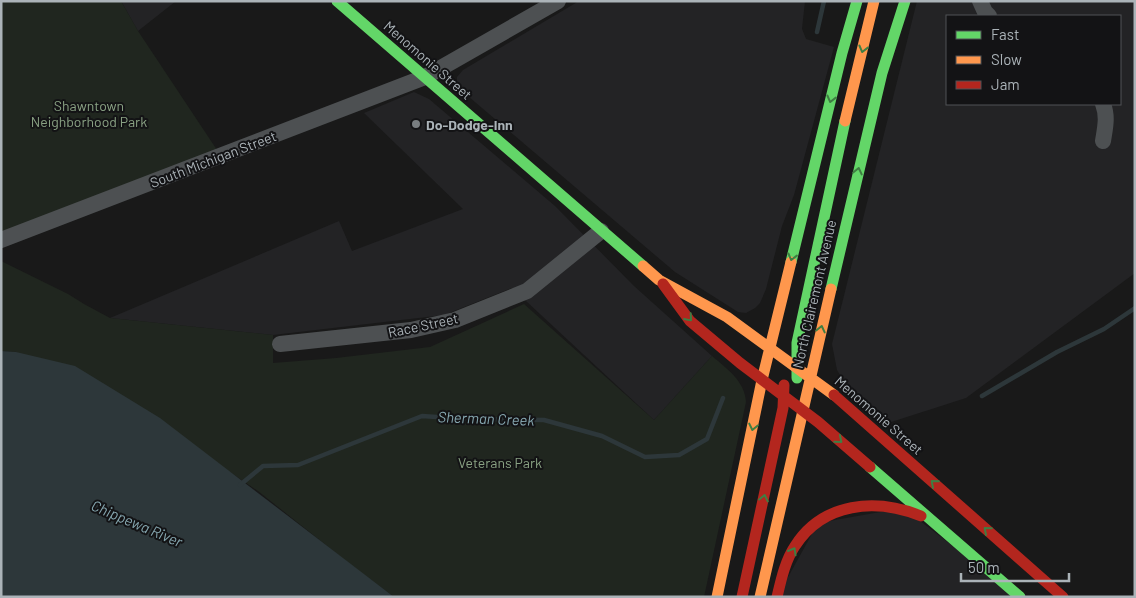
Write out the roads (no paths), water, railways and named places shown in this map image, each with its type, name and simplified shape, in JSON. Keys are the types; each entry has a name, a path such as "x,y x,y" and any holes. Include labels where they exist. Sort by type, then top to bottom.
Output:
{"main road":[{"name":"Menomonie Street","path":"336,1 659,280 727,317 834,395 1063,597"},
{"name":"North Clairemont Avenue","path":"717,597 762,380 842,53 857,1"},
{"path":"802,409 796,367 797,344 849,103 874,1"},
{"path":"894,34 898,1"},
{"name":"North Clairemont Avenue","path":"760,597 809,377 882,73 905,1"},
{"name":"Menomonie Street","path":"659,280 690,321 740,363 802,409 906,496 1020,597"},
{"path":"742,597 783,408 782,377 770,348"},
{"path":"777,597 784,570 796,545 805,533 829,515 855,506 872,504 903,508 936,524"}],"street":[{"name":"South Michigan Street","path":"1,240 425,77 558,1"},
{"path":"980,1 987,15"},
{"path":"1103,105 1106,125 1103,141"},
{"name":"Race Street","path":"280,344 411,330 455,320 527,291 601,231"}],"water":[{"name":"Chippewa River","path":"1,351 16,352 75,366 160,418 394,597 1,597"}],"waterway":[{"name":"Sherman Creek","path":"817,32 824,1"},
{"path":"982,396 1057,352 1104,329 1135,308"},
{"name":"Sherman Creek","path":"240,485 263,466 298,465 422,416 466,419 544,420 602,436 645,457 679,455 707,439 723,398"}],"place":[{"name":"Do-Dodge-Inn","path":"416,124"}],"park label":[{"name":"Shawntown Neighborhood Park","path":"89,114"},
{"name":"Veterans Park","path":"500,462"}]}
